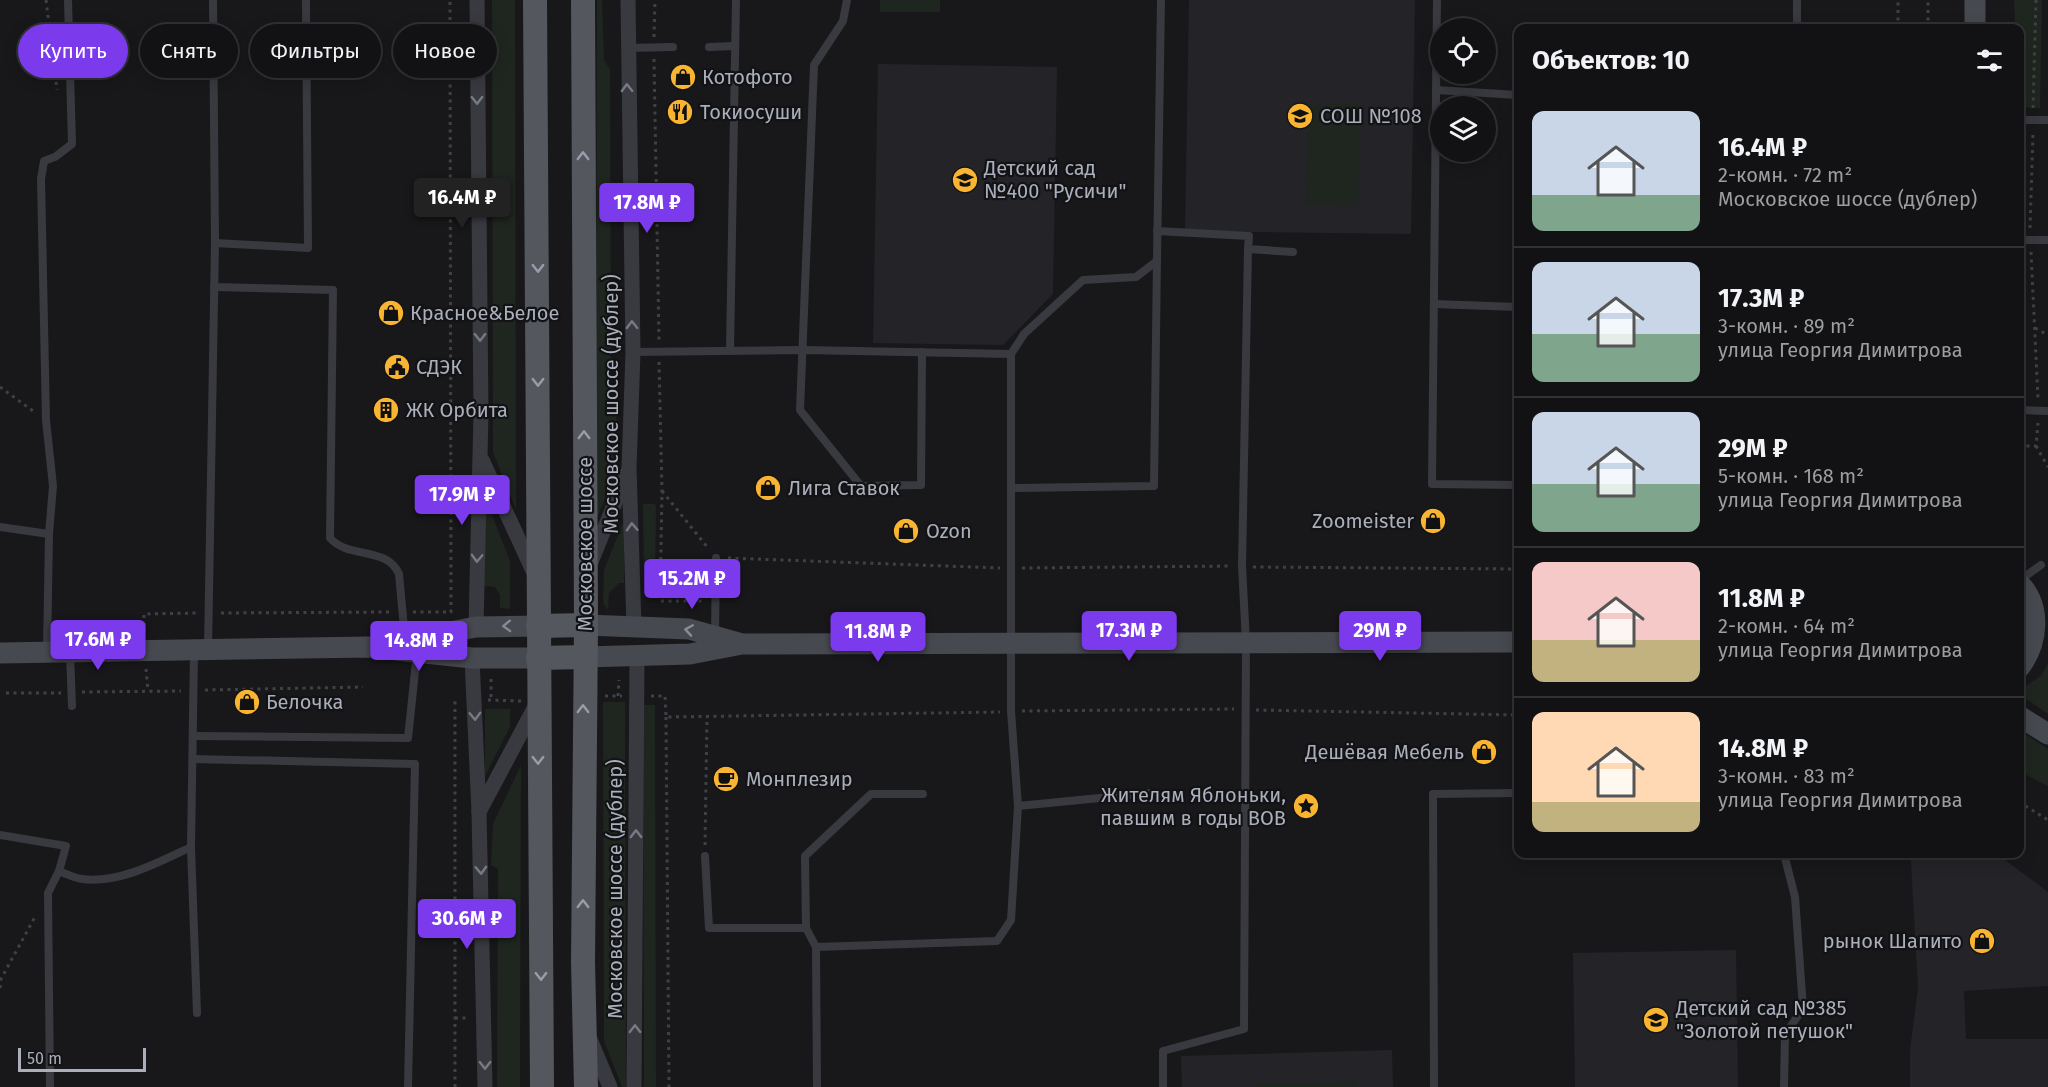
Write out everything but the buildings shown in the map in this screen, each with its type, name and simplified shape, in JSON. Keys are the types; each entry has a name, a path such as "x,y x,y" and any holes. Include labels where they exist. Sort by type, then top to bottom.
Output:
{"main road":[{"path":"535,0 537,702 542,1087"},
{"name":"Московское шоссе","path":"583,0 586,625 583,962 586,1087"},
{"path":"1975,0 1975,24"},
{"path":"2024,589 2048,623"},
{"path":"2024,592 2035,630 2030,650 2024,660"},
{"path":"412,646 476,627 586,625 689,629 742,644"},
{"path":"0,653 412,646 482,662 538,658 690,654 742,644 1514,642"},
{"path":"2024,719 2048,734"}],"street":[{"path":"476,627 480,458 477,0"},
{"name":"Московское шоссе (дублер)","path":"628,0 633,352 629,468 634,627"},
{"path":"480,458 538,581"},
{"path":"585,577 629,468"},
{"name":"Московское шоссе (дублер)","path":"634,1087 638,656"},
{"path":"482,662 479,812 485,1087"},
{"path":"479,812 537,702"},
{"path":"585,1029 610,1087"}],"lane":[{"path":"47,652 49,534 53,486 46,420 42,168 44,161 64,151 72,144 68,0"},
{"path":"197,1013 191,847 193,736 201,650 208,613 215,243 213,0"},
{"path":"215,243 308,248 306,0"},
{"path":"730,350 736,0"},
{"path":"847,0 843,21 814,65 800,410 861,486 921,485 922,352"},
{"path":"1011,488 1154,486 1161,0"},
{"path":"1437,0 1432,484 1514,485"},
{"path":"1797,0 1797,24"},
{"path":"709,47 734,46"},
{"path":"627,48 672,47"},
{"path":"1436,90 1514,95"},
{"path":"2024,120 2048,120"},
{"path":"1157,231 1249,236 1242,566 1246,642 1244,1029 1163,1051 1163,1087"},
{"path":"2024,240 2048,240"},
{"path":"1248,249 1293,252"},
{"path":"816,947 997,942 1011,920 1018,806 1011,711 1013,643 1011,354 1024,334 1083,280 1136,277 1157,261"},
{"path":"193,736 408,738 412,646 403,612 399,574 395,565 385,558 336,545 330,538 333,290 214,287"},
{"path":"1434,304 1514,307"},
{"path":"633,352 803,350 1011,354"},
{"path":"2024,410 2048,411"},
{"path":"0,528 49,534"},
{"path":"715,636 716,558"},
{"path":"2024,587 2041,565"},
{"path":"70,652 72,706"},
{"path":"193,759 416,765 408,1087"},
{"path":"1018,806 1151,793"},
{"path":"1434,1087 1433,794 1514,793"},
{"path":"817,1087 816,947 806,928 805,856 871,794 923,794"},
{"path":"0,835 66,846 59,871 48,893 50,1087"},
{"path":"59,871 82,879 104,878 141,870 191,847"},
{"path":"705,856 709,928 806,928"},
{"path":"1784,1087 1785,1035 1803,1008 1795,897 1785,858"}],"path":[{"path":"46,0 57,93"},
{"path":"450,0 450,24"},
{"path":"655,0 662,491 662,592 660,601 715,601"},
{"path":"1898,0 1898,24"},
{"path":"1928,0 1928,24"},
{"path":"148,691 144,614 451,612 451,78"},
{"path":"2035,328 2048,335"},
{"path":"0,387 46,420"},
{"path":"451,412 467,412"},
{"path":"2036,446 2048,467"},
{"path":"662,491 716,558 1011,568 1242,566 1514,569"},
{"path":"644,593 662,592"},
{"path":"451,597 458,596"},
{"path":"482,662 491,700"},
{"path":"608,696 624,696"},
{"path":"647,696 665,696 669,1087"},
{"path":"455,1087 455,700 466,700"},
{"path":"486,700 507,701"},
{"path":"666,717 1244,709 1514,715"},
{"path":"705,856 707,717"},
{"path":"2024,805 2048,820"},
{"path":"0,988 1,979 48,893"},
{"path":"454,1018 467,1018"}],"shaded area":[{"path":"492,0 515,0 516,510 493,452 492,78 497,78 497,24 492,24"},
{"path":"597,0 602,0 604,60 610,69 611,399 616,416 618,446 613,476 596,521"},
{"path":"880,0 940,0 940,12 880,12"},
{"name":"СОШ №108","path":"1189,0 1415,0 1411,234 1185,231"},
{"path":"2014,0 2042,0 2040,108 2024,107 2024,24 2015,24"},
{"name":"Детский сад №400 \"Русичи\"","path":"878,64 1057,67 1053,294 1003,345 873,343"},
{"path":"1307,104 1359,104 1358,206 1306,205"},
{"path":"486,500 510,561 510,609 500,608 500,595 495,587 484,586"},
{"path":"643,504 655,504 656,507 655,579 644,582"},
{"path":"624,520 624,583 619,583 609,593 608,610 603,603 604,570"},
{"path":"2048,663 2048,714 2024,697 2024,687 2041,676"},
{"path":"603,702 625,702 626,1087 622,1087 604,1041"},
{"path":"643,705 655,705 656,1087 644,1087"},
{"path":"485,709 510,709 510,727 485,776"},
{"path":"2025,734 2048,749 2048,786 2024,774"},
{"path":"521,765 520,1087 497,1087 498,869 491,865 493,824"},
{"name":"рынок Шапито","path":"1910,858 2002,858 2048,892 2048,986 1964,991 1966,1039 2048,1039 2048,1087 1910,1087 1910,1050 1918,988"},
{"name":"Детский сад №385 \"Золотой петушок\"","path":"1736,950 1738,1087 1575,1087 1573,953"},
{"path":"1392,1050 1393,1087 1182,1087 1181,1056"},
{"path":"1356,1082 1356,1087 1256,1087 1256,1084"}],"place":[{"name":"Котофото","path":"683,77"},
{"name":"Токиосуши","path":"680,112"},
{"name":"СОШ №108","path":"1300,116"},
{"name":"Детский сад №400 \"Русичи\"","path":"965,180"},
{"name":"Красное&Белое","path":"391,313"},
{"name":"СДЭК","path":"397,367"},
{"name":"ЖК Орбита","path":"386,410"},
{"name":"Лига Ставок","path":"768,488"},
{"name":"Zoomeister","path":"1433,521"},
{"name":"Ozon","path":"906,531"},
{"name":"Белочка","path":"247,702"},
{"name":"Дешёвая Мебель","path":"1484,752"},
{"name":"Монплезир","path":"726,779"},
{"name":"Жителям Яблоньки, павшим в годы ВОВ","path":"1306,806"},
{"name":"рынок Шапито","path":"1982,941"},
{"name":"Детский сад №385 \"Золотой петушок\"","path":"1656,1020"}]}
